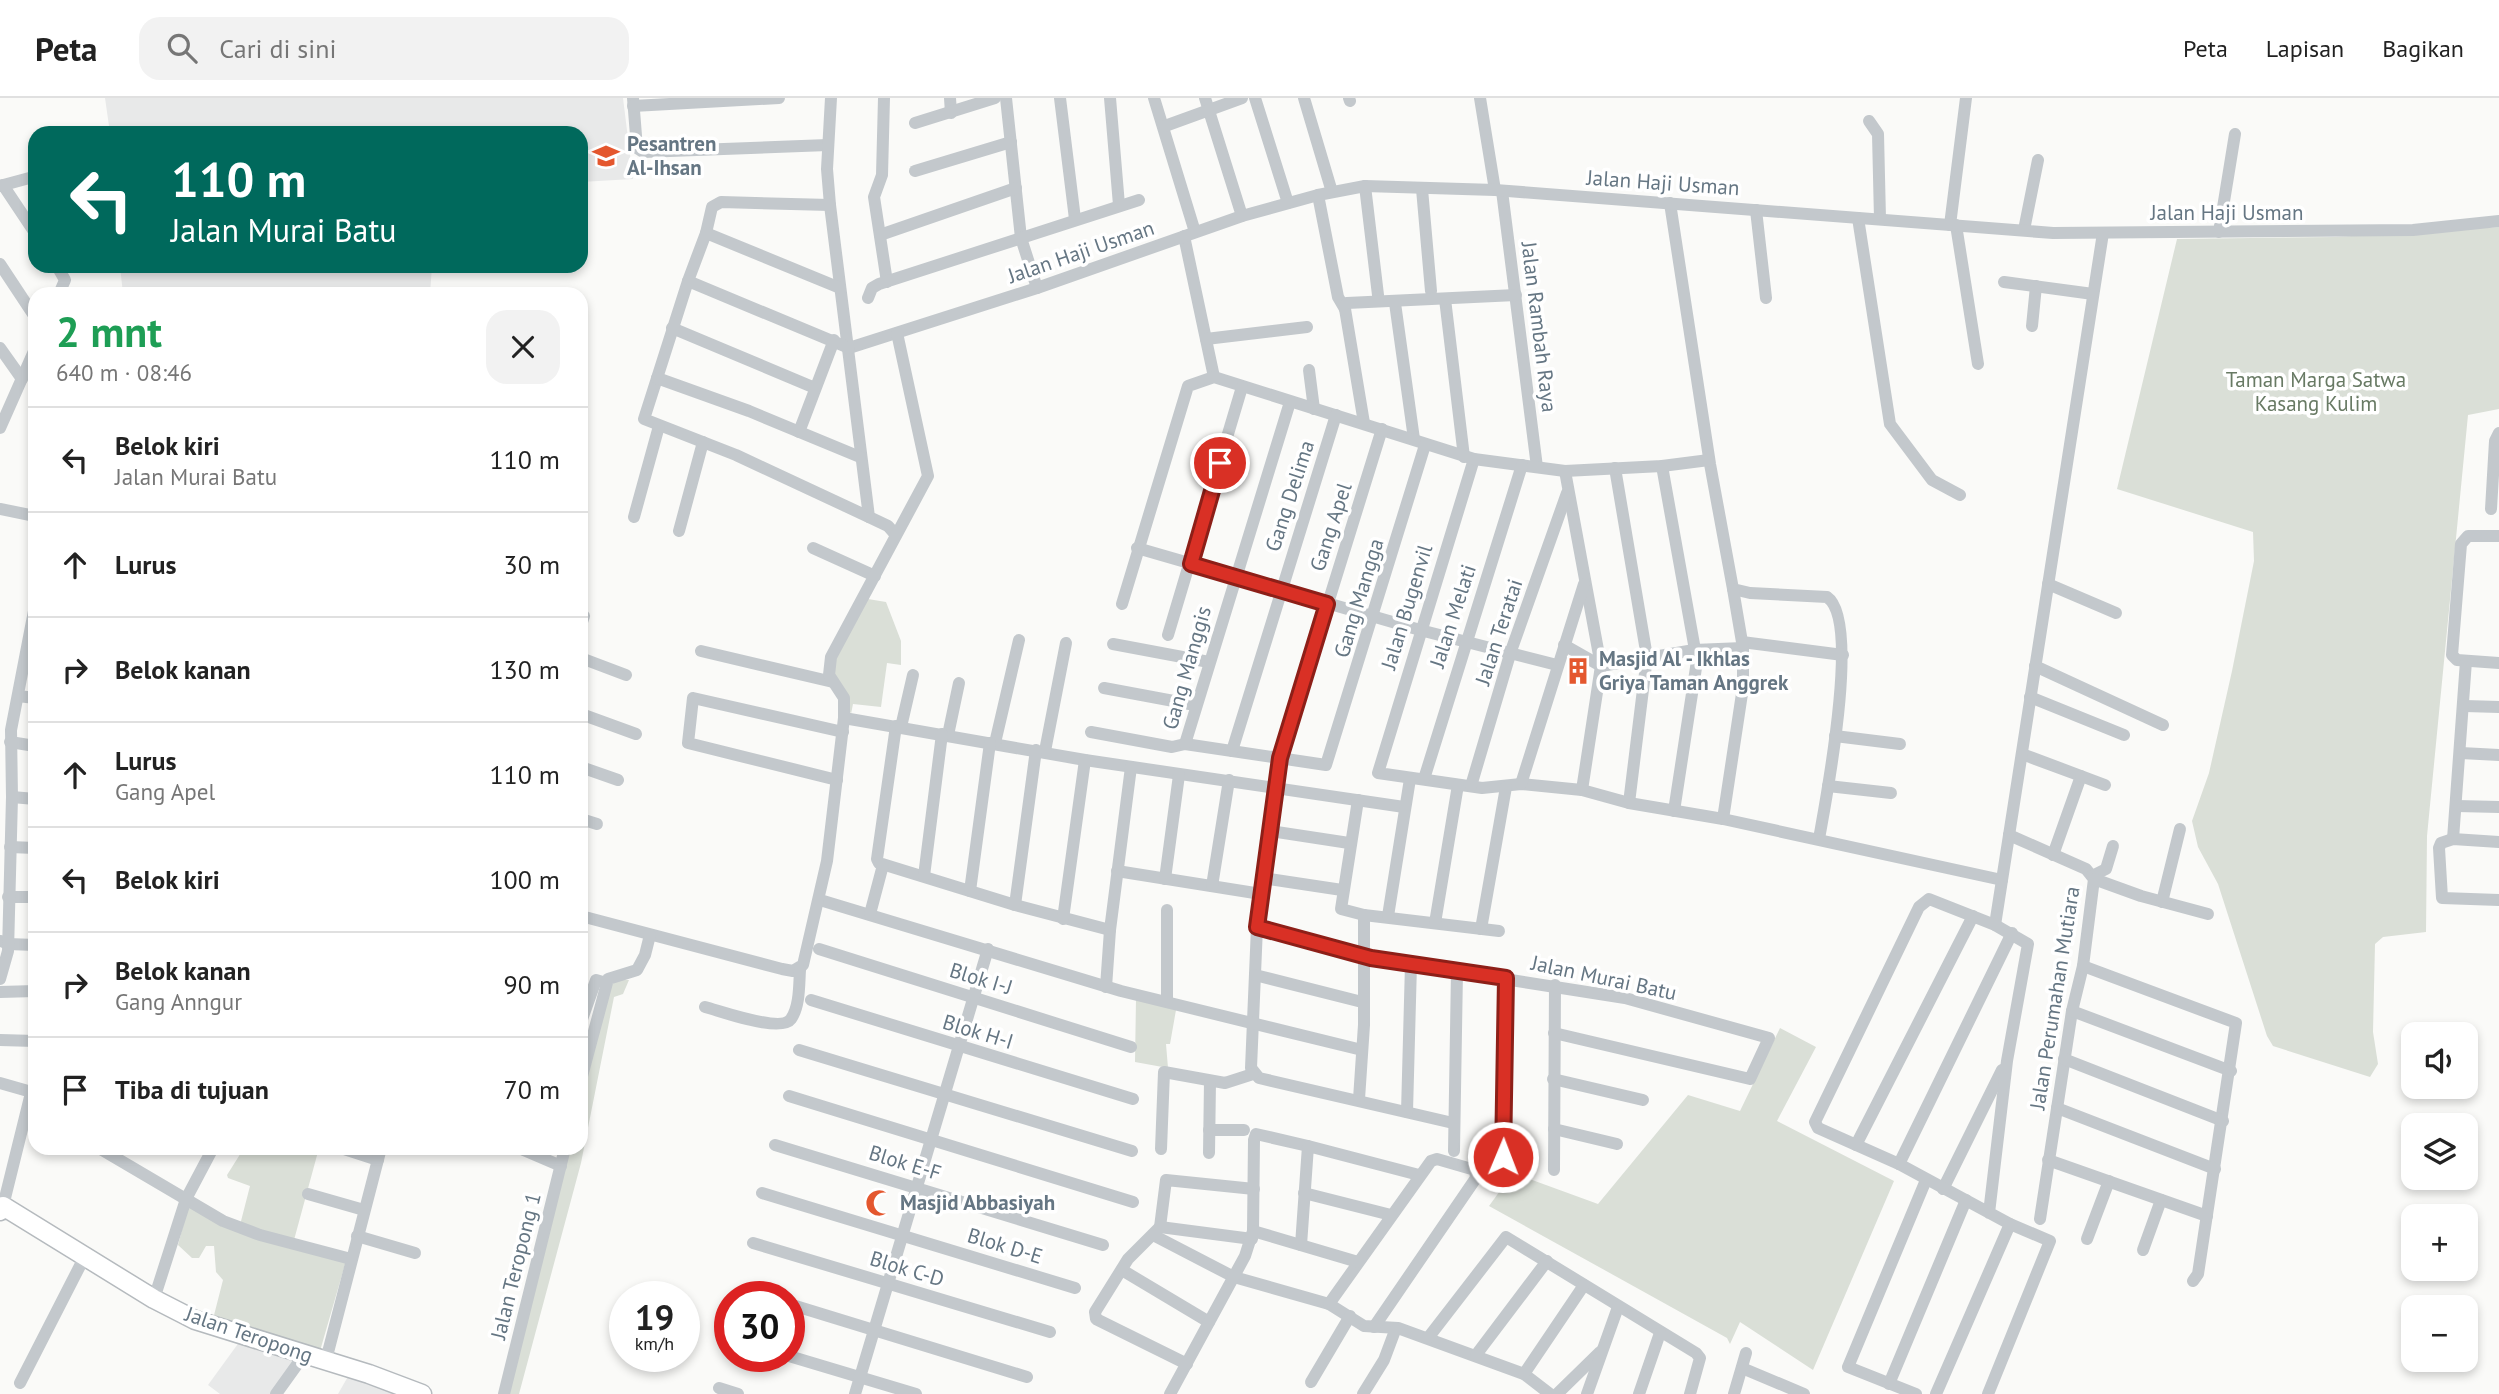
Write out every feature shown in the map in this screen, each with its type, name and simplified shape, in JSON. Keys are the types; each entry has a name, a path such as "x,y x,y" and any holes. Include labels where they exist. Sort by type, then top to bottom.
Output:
{"main road":[{"name":"Jalan Teropong","path":"1,1209 154,1299 195,1320 326,1360 422,1394"}],"street":[{"path":"779,98 633,102 637,148 643,152 828,145"},
{"path":"831,98 828,145 830,205 869,517"},
{"path":"884,98 882,175 874,197 887,282"},
{"path":"950,98 951,113"},
{"path":"915,124 996,98"},
{"path":"1006,98 1021,238 1037,288"},
{"path":"1060,98 1074,219"},
{"path":"1110,98 1119,205"},
{"path":"1154,98 1165,126 1190,234 1214,377"},
{"path":"1165,126 1207,104 1242,98"},
{"path":"1255,98 1288,204"},
{"path":"1304,98 1332,192"},
{"name":"Jalan Rambah Raya","path":"1480,98 1516,295 1537,467"},
{"path":"1966,98 1954,225 1978,364"},
{"path":"1207,104 1242,216"},
{"path":"1869,121 1878,134 1880,219"},
{"path":"2219,232 2235,134"},
{"path":"915,171 1011,142"},
{"path":"2024,230 2038,160"},
{"path":"28,178 2,185 28,223"},
{"path":"1365,186 1378,295"},
{"name":"Jalan Haji Usman","path":"849,348 1037,288 1242,216 1318,195 1365,186 1499,191 2024,230 2103,233 2413,230 2499,221"},
{"path":"880,234 1016,188"},
{"path":"1422,190 1431,292"},
{"path":"1318,195 1336,288 1345,306 1364,423"},
{"path":"868,298 872,288 887,282 1139,200"},
{"path":"830,205 721,202 712,207 644,419 704,442 869,517 888,526 895,534"},
{"path":"1670,203 1709,460 1742,645 1743,687 1723,819"},
{"path":"1756,210 1766,298"},
{"path":"1858,218 1890,424 1932,480 1960,495"},
{"path":"705,233 840,288"},
{"path":"1995,925 2103,233"},
{"path":"0,264 28,306"},
{"path":"688,281 849,348"},
{"path":"2004,282 2093,294"},
{"path":"2032,326 2036,286"},
{"path":"1345,306 1516,295"},
{"path":"1445,299 1469,458"},
{"path":"1395,303 1420,442"},
{"path":"1206,338 1307,327"},
{"path":"672,328 815,388"},
{"path":"705,1007 782,1025 792,1018 800,987 800,970 820,901 845,718 844,698 833,682 828,668 831,657 895,534 928,476 897,333"},
{"path":"799,432 834,340"},
{"path":"0,348 22,379"},
{"path":"0,428 28,365"},
{"path":"1309,370 1314,409"},
{"path":"1122,604 1188,386 1214,377 1469,458 1565,471 1662,466 1709,460"},
{"path":"657,378 860,457"},
{"path":"1168,635 1242,387"},
{"name":"Gang Manggis","path":"1185,744 1234,576 1290,402"},
{"name":"Gang Delima","path":"1232,751 1336,415"},
{"path":"634,517 659,426"},
{"name":"Gang Apel","path":"1253,1074 1257,927 1280,758 1382,429"},
{"path":"2491,509 2495,441 2499,433"},
{"path":"679,531 704,442"},
{"name":"Gang Mangga","path":"1280,758 1321,766 1329,762 1374,616 1420,442"},
{"name":"Jalan Bugenvil","path":"1417,779 1384,777 1378,773 1378,767 1469,458"},
{"name":"Jalan Melati","path":"1388,916 1404,807 1417,779 1522,465"},
{"path":"1662,466 1694,650 1696,678 1674,811"},
{"path":"1615,468 1647,657 1629,803"},
{"path":"1565,471 1601,666 1582,790"},
{"name":"Jalan Teratai","path":"1471,786 1511,651 1568,491"},
{"path":"1,513 28,515"},
{"path":"2499,536 2468,536 2460,544 2452,655 2454,659 2499,663"},
{"path":"813,548 875,576"},
{"path":"1137,548 1420,630 1511,651 1557,665"},
{"path":"1521,784 1584,583"},
{"path":"2048,584 2116,613"},
{"path":"1733,589 1750,593 1831,599 1844,671 1819,839"},
{"path":"970,891 992,743 1019,640"},
{"path":"1015,905 1041,751 1066,643"},
{"path":"1113,644 1209,662"},
{"path":"1564,645 1601,666 1694,650 1742,645 1843,655"},
{"path":"701,651 833,682"},
{"path":"0,979 4,942 7,733 28,658"},
{"path":"588,661 626,675"},
{"path":"2453,839 2465,706 2466,661"},
{"path":"2035,666 2163,725"},
{"path":"870,914 880,862 898,726 913,675"},
{"path":"924,876 945,735 959,683"},
{"path":"1104,688 1195,705"},
{"path":"18,696 28,697"},
{"path":"2031,697 2124,735"},
{"path":"837,780 688,743 693,698 843,732"},
{"path":"2465,706 2499,708"},
{"path":"588,717 636,734"},
{"path":"845,718 1179,775 1404,807"},
{"path":"1091,732 1172,747 1185,744 1280,758"},
{"path":"7,733 28,743"},
{"path":"1835,736 1900,744"},
{"path":"2461,753 2499,755"},
{"path":"2022,754 2105,785"},
{"path":"1062,919 1085,760"},
{"path":"1106,987 1110,930 1131,767"},
{"path":"588,769 618,780"},
{"path":"1165,879 1179,775"},
{"path":"2053,855 2081,776"},
{"path":"1417,779 1471,786 1506,787 1521,784 1582,790 1629,803 1723,819 2002,880"},
{"path":"1212,886 1229,780"},
{"path":"1435,923 1458,785"},
{"path":"1828,786 1891,793"},
{"path":"1481,929 1506,787"},
{"path":"8,788 28,796"},
{"path":"1358,800 1349,843 1341,909 1364,915 1499,931"},
{"path":"2457,806 2499,807"},
{"path":"588,821 597,824"},
{"path":"2162,902 2180,830"},
{"path":"1269,831 1349,843"},
{"name":"Jalan Perumahan Mutiara","path":"2009,835 2086,869 2093,877 2083,966 2071,1012 2040,1219"},
{"path":"6,839 28,846"},
{"path":"2499,842 2453,839 2441,843 2439,848 2440,895 2447,898 2499,900"},
{"path":"2093,877 2106,869 2113,846"},
{"path":"880,862 1062,919 1110,930"},
{"path":"1118,871 1261,894"},
{"path":"2093,877 2162,902 2208,914"},
{"path":"1263,878 1342,890"},
{"path":"5,890 28,895"},
{"path":"1988,1394 2050,1248 2050,1241 2010,1224 1989,1213 1966,1200 1926,1180 1899,1164 1818,1128 1815,1122 1919,907 1929,899 2012,933 2025,940 2028,946 2007,1062 1989,1213"},
{"path":"820,901 988,949 1106,987 1362,1050"},
{"path":"1167,910 1167,1001"},
{"path":"1359,1099 1364,915"},
{"path":"1856,1145 1973,916"},
{"path":"588,918 782,970 800,970"},
{"name":"Jalan Murai Batu","path":"1257,927 1411,964 1625,998 1769,1038 1750,1079 1554,1033"},
{"path":"1899,1164 2012,933"},
{"path":"588,1050 606,983 616,974 637,970 645,955 650,935"},
{"path":"4,942 28,944"},
{"path":"855,1394 988,949"},
{"name":"Blok I-J","path":"819,950 1131,1046"},
{"path":"1407,1112 1411,964"},
{"path":"2083,966 2233,1020 2237,1026 2199,1274 2193,1281"},
{"path":"1454,1151 1457,971"},
{"path":"1255,975 1362,1002"},
{"path":"1503,1157 1506,978"},
{"path":"588,1002 596,979 606,983"},
{"path":"1553,1170 1555,985"},
{"path":"0,992 28,991"},
{"name":"Blok H-I","path":"811,1000 1133,1099"},
{"path":"2071,1012 2231,1071"},
{"path":"0,1040 28,1041"},
{"path":"799,1050 1132,1151"},
{"path":"2064,1059 2223,1121"},
{"path":"1943,1189 2007,1062"},
{"path":"1161,1149 1164,1072 1225,1083 1253,1074 1259,1078 1359,1099 1453,1124"},
{"path":"1553,1079 1643,1100"},
{"path":"1209,1153 1210,1081"},
{"path":"0,1083 28,1091"},
{"path":"789,1096 1133,1202"},
{"path":"2057,1108 2215,1169"},
{"path":"1,1209 28,1111"},
{"path":"1554,1129 1617,1144"},
{"path":"1209,1130 1244,1130"},
{"path":"1170,1394 1245,1256 1252,1235 1256,1134 1419,1175"},
{"name":"Blok E-F","path":"775,1145 917,1186 1103,1245"},
{"path":"1301,1245 1308,1146"},
{"path":"111,1155 223,1221 260,1235 351,1259"},
{"path":"154,1299 186,1199 206,1155"},
{"path":"326,1360 379,1155"},
{"path":"535,1155 561,1166"},
{"name":"Jalan Teropong 1","path":"504,1394 563,1155"},
{"path":"1329,1304 1419,1175 1437,1159 1475,1170 1478,1174 1374,1328"},
{"path":"2048,1160 2207,1216"},
{"path":"1186,1364 1094,1317 1133,1253 1157,1231 1166,1180 1254,1189"},
{"path":"1916,1394 1850,1370 1848,1363 1926,1180"},
{"path":"2087,1239 2109,1181"},
{"name":"Blok D-E","path":"762,1192 1075,1288"},
{"path":"1304,1193 1391,1215"},
{"path":"308,1194 364,1210"},
{"path":"1889,1384 1966,1200"},
{"path":"2143,1250 2161,1200"},
{"path":"1936,1394 2010,1224"},
{"path":"1157,1231 1252,1235 1301,1245 1359,1262"},
{"path":"1157,1231 1234,1277 1329,1304 1364,1326 1396,1328 1476,1355 1524,1374 1550,1394"},
{"path":"357,1236 415,1253"},
{"path":"1428,1338 1504,1238 1547,1261 1700,1358 1690,1394"},
{"name":"Blok C-D","path":"753,1243 1051,1332"},
{"path":"20,1383 85,1256"},
{"path":"1476,1355 1547,1261"},
{"path":"1122,1270 1209,1322"},
{"path":"1524,1374 1584,1285"},
{"path":"1587,1394 1618,1307"},
{"path":"805,1308 1027,1377"},
{"path":"1311,1382 1350,1316"},
{"path":"1363,1394 1384,1360 1396,1328"},
{"path":"1639,1394 1660,1333"},
{"path":"1557,1394 1602,1349"},
{"path":"1734,1394 1746,1353"},
{"path":"276,1394 304,1355"},
{"path":"805,1361 916,1394"},
{"path":"1741,1368 1804,1394"},
{"path":"719,1388 738,1394"}],"shaded area":[{"name":"Pesantren Al-Ihsan","path":"105,98 623,98 633,179 588,182 588,126 109,126"},
{"path":"121,273 432,273 430,287 122,287"},
{"path":"240,1341 296,1358 270,1394 220,1394 208,1385"},
{"path":"350,1373 411,1394 338,1394"}],"green space":[{"name":"Taman Marga Satwa Kasang Kulim","path":"2499,227 2499,409 2468,415 2427,836 2426,932 2383,937 2375,944 2373,1032 2378,1064 2370,1077 2273,1046 2267,1036 2218,884 2198,847 2192,821 2209,773 2232,671 2254,561 2253,532 2117,489 2177,239 2335,237"},
{"path":"868,599 886,602 901,641 901,665 887,663 881,707 853,704 851,714 833,674 834,659"},
{"path":"617,980 629,980 623,994 614,997 588,1128 588,1070 609,987"},
{"path":"1136,999 1176,1010 1170,1044 1166,1044 1168,1068 1135,1062"},
{"path":"1780,1028 1816,1047 1777,1121 1894,1181 1813,1370 1740,1322 1730,1344 1727,1338 1489,1206 1513,1173 1598,1204 1688,1095 1740,1111"},
{"path":"240,1155 317,1155 294,1240 240,1225 250,1186 228,1178 227,1175"},
{"path":"566,1155 583,1155 519,1394 506,1394"},
{"path":"189,1203 346,1261 320,1351 212,1323 223,1280 216,1272 214,1246 206,1246 199,1258 192,1258 178,1245"}],"place":[{"name":"Pesantren Al-Ihsan","path":"606,156"},
{"name":"Masjid Al - Ikhlas Griya Taman Anggrek","path":"1578,671"},
{"name":"Masjid Abbasiyah","path":"879,1203"}],"route":[{"path":"1220,463 1191,564 1327,604 1280,758 1257,927 1371,958 1506,978 1503,1157"}]}
